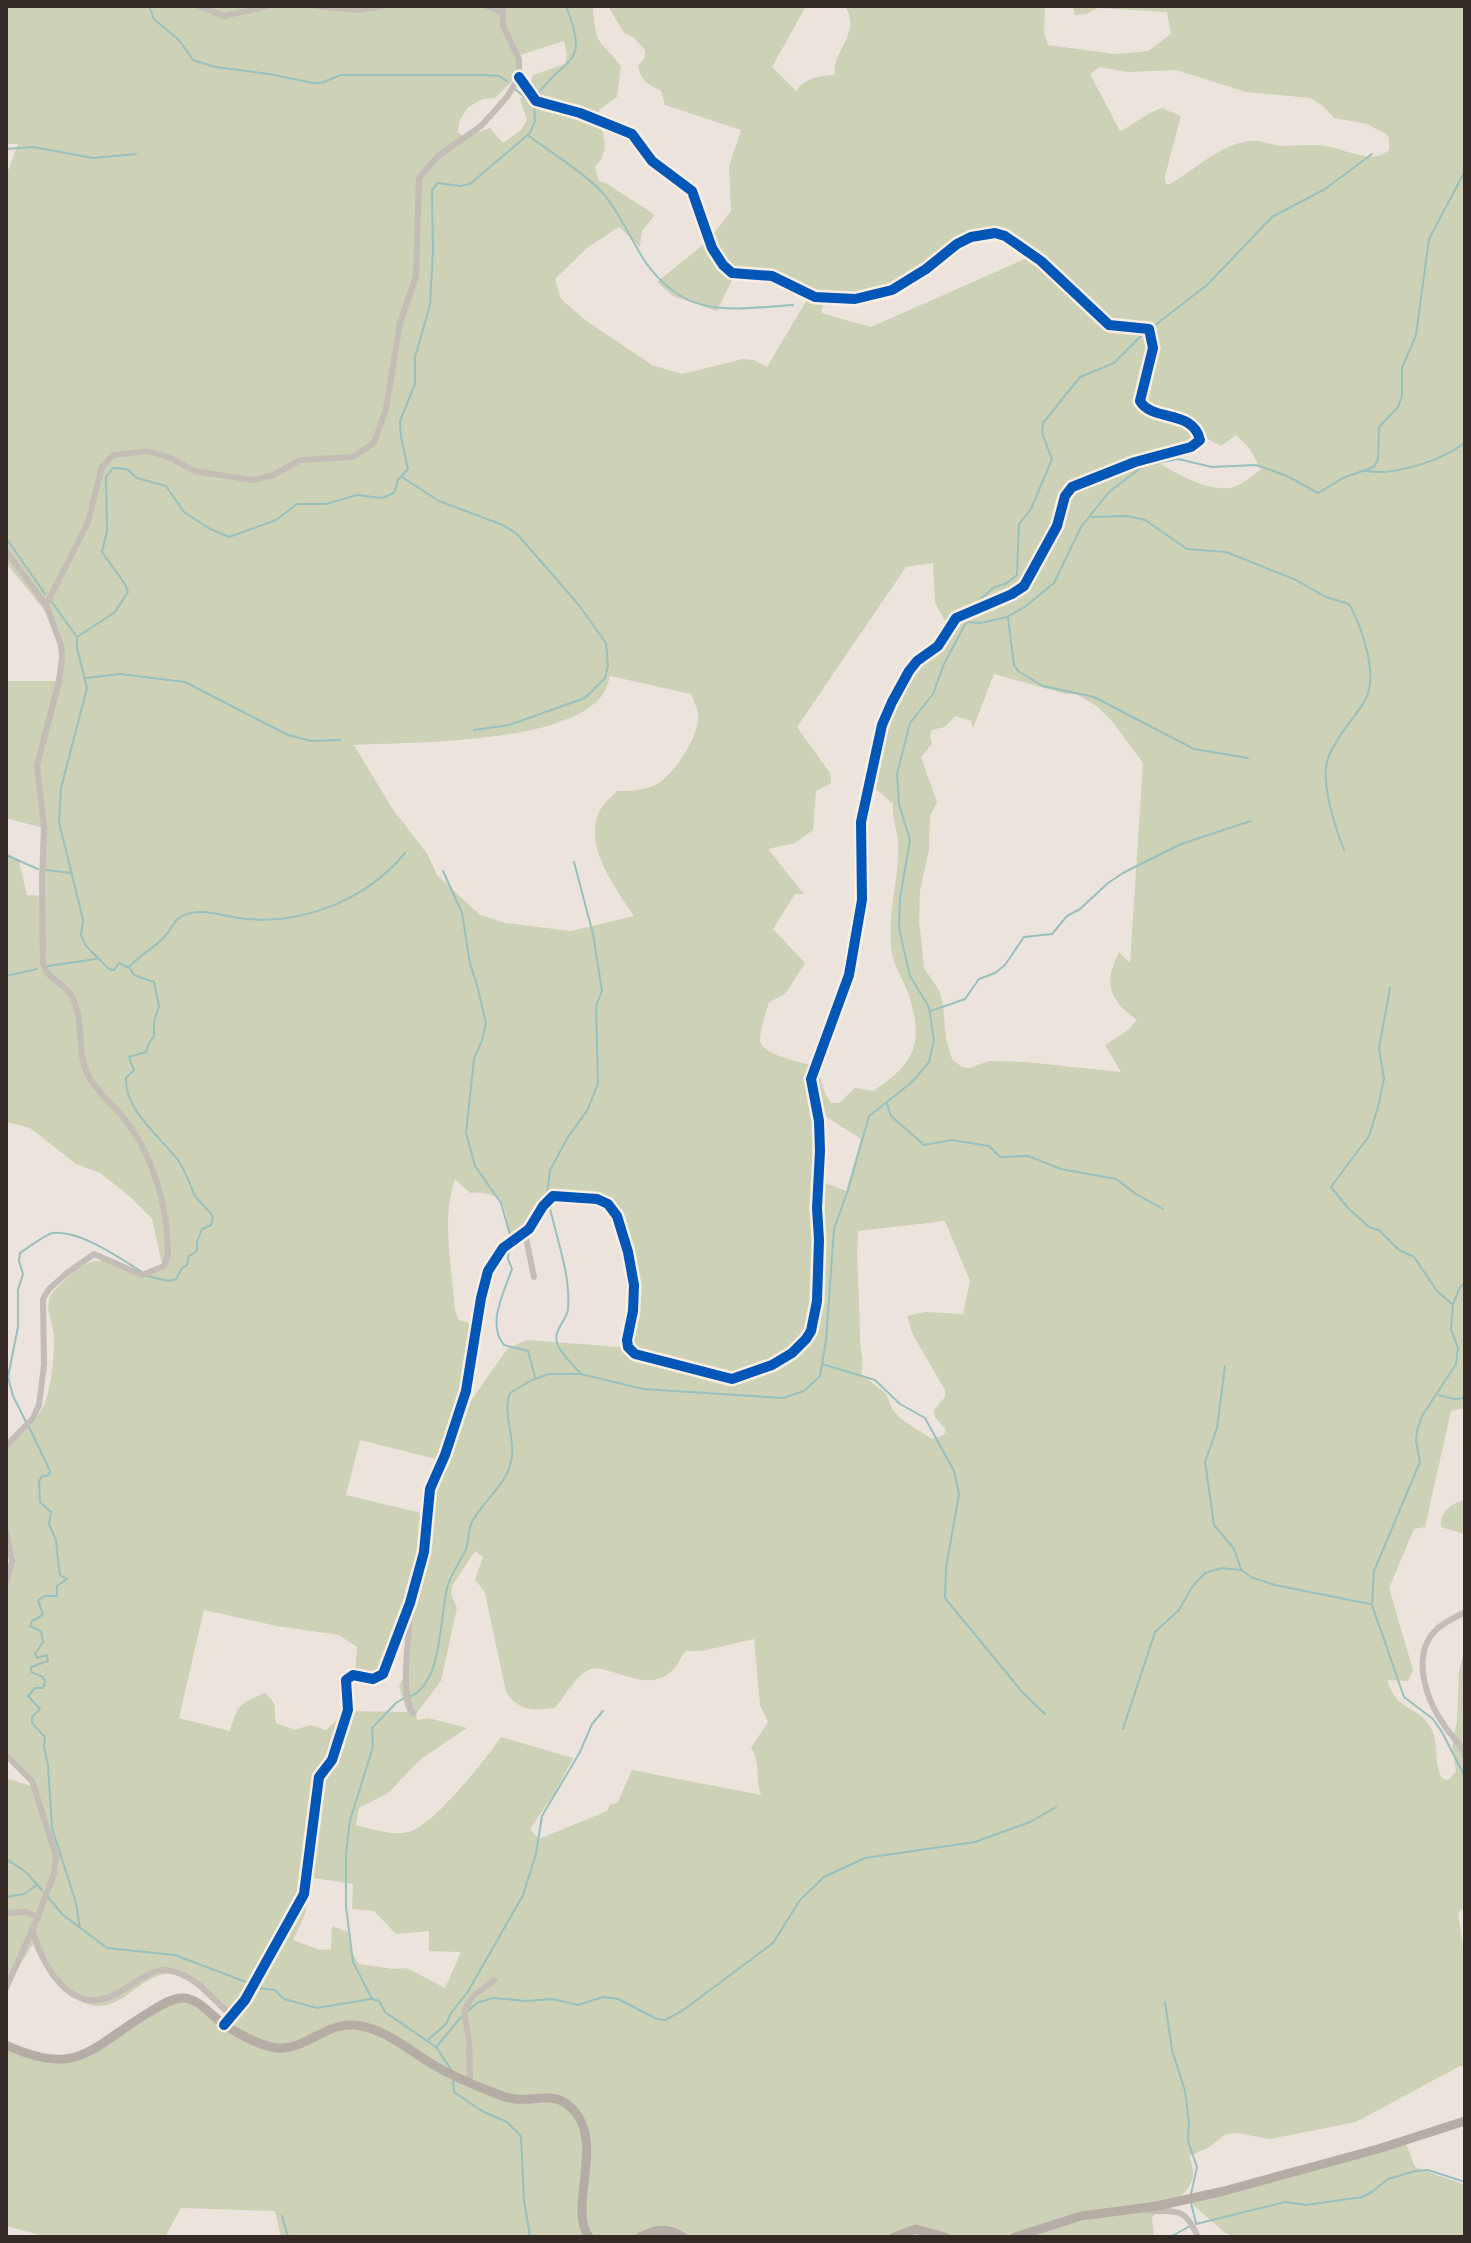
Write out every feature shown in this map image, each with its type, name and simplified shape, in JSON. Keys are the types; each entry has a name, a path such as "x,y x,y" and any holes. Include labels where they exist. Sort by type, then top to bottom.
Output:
{"main road":[{"path":"6,2045 47,2060 80,2056 177,1998 191,1999 224,2025 257,2042 277,2048 296,2045 343,2026 367,2027 470,2082 513,2099 552,2097 564,2102 576,2113 584,2132 586,2148 582,2223 589,2237"},
{"path":"1015,2237 1081,2216 1137,2209 1224,2191 1378,2149 1465,2121"},
{"path":"640,2237 662,2229 683,2237"},
{"path":"894,2237 916,2229 945,2237"}],"street":[{"path":"199,6 224,16 268,6"},
{"path":"315,6 359,10 384,6"},
{"path":"46,605 88,522 102,467 113,455 148,451 171,458 194,471 253,480 271,476 301,460 353,457 374,443 386,409 400,323 416,276 419,178 438,156 481,126 507,97 519,77 519,59 503,26 502,9 487,6"},
{"path":"224,2025 253,1985 304,1894 319,1777 332,1760 348,1710 346,1680 353,1675 373,1679 383,1674 410,1603 426,1542 430,1489 466,1391 488,1271 503,1248 525,1233 553,1196 591,1197 608,1204 622,1229 634,1285 627,1344 631,1352 645,1359 732,1379 772,1365 792,1353 806,1339 811,1331 817,1301 819,1240 819,1121 811,1079 849,975 862,900 861,822 882,725 892,702 909,671 938,646 956,618 1024,586 1057,526 1065,496 1072,487 1135,462 1191,447 1198,443 1200,437 1178,418 1149,410 1142,404 1139,396 1153,348 1149,329 1119,328 1104,322 1087,302 1041,261 1005,236 989,233 962,241 892,290 855,299 815,297 772,276 732,273 712,248 692,191 652,161 632,134 580,113 536,101 519,77"},
{"path":"6,551 46,605 61,645 59,681 37,766 44,827 43,964 49,975 72,996 81,1056 90,1080 124,1118 156,1180 168,1255 164,1266 145,1275 94,1254 49,1289 43,1299 42,1310 44,1365 39,1405 27,1425 6,1446"},
{"path":"525,1233 534,1277"},
{"path":"6,1531 12,1561 6,1584"},
{"path":"410,1603 404,1685 408,1706 413,1713"},
{"path":"1465,1612 1435,1631 1424,1651 1422,1664 1433,1707 1446,1729 1460,1743 1465,1755"},
{"path":"6,1755 32,1781 56,1856 54,1873 38,1917 6,1988"},
{"path":"6,1913 25,1912 38,1917"},
{"path":"32,1928 48,1970 62,1986 77,1996 105,1999 151,1974 167,1970 200,1986 232,2017"},
{"path":"470,2082 469,2040 464,2012 472,1997 494,1980"},
{"path":"1137,2209 1182,2212 1198,2237"}],"green space":[{"path":"6,6 598,6 593,8 597,37 621,66 617,97 599,110 605,146 601,160 595,167 599,181 655,215 642,231 640,247 619,227 587,248 555,279 561,299 585,320 652,365 682,374 743,359 754,360 767,367 808,298 772,277 734,276 717,311 673,296 657,282 708,241 731,211 729,166 741,130 665,105 661,91 646,82 639,71 645,50 633,37 624,33 608,6 806,6 772,67 796,91 813,78 835,75 837,58 850,25 845,6 1045,6 1044,33 1048,45 1115,54 1148,51 1171,34 1167,12 1097,8 1087,14 1075,15 1073,6 1465,6 1465,1408 1451,1411 1425,1527 1414,1529 1389,1588 1413,1670 1408,1681 1387,1680 1397,1699 1421,1716 1432,1730 1440,1773 1443,1779 1449,1780 1456,1771 1452,1746 1457,1720 1459,1671 1465,1648 1465,1907 1458,1913 1465,1959 1465,2067 1460,2066 1356,2122 1270,2139 1226,2134 1208,2148 1189,2156 1193,2168 1190,2185 1152,2217 1154,2237 281,2237 275,2211 181,2208 165,2237 48,2237 6,2226 6,2043 41,2058 78,2055 163,1999 173,1996 189,1995 222,2018 227,2014 196,1984 174,1974 151,1979 119,2000 105,2005 91,2005 67,1992 56,1981 33,1944 6,1987 6,1778 31,1786 28,1777 6,1756 6,1575 10,1558 6,1541 6,1450 38,1416 47,1396 54,1343 48,1304 53,1292 75,1271 92,1262 108,1262 141,1275 162,1264 152,1219 129,1196 100,1173 76,1164 30,1128 6,1122 6,852 19,861 27,895 43,896 43,828 6,818 6,681 56,681 62,647 53,621 6,563 6,176 18,144 6,144","holes":["564,41 565,64 533,75 528,90 520,99 527,120 521,130 503,143 490,128 464,137 458,132 460,120 468,107 483,99 495,98 515,78 517,56","1099,67 1128,72 1176,70 1246,92 1310,98 1334,118 1367,124 1386,134 1389,150 1382,155 1366,156 1325,146 1281,146 1251,141 1219,152 1166,184 1165,176 1181,116 1162,108 1120,131 1090,74","997,233 1025,253 1027,258 871,327 821,313 825,300 848,301 889,294 960,242","1200,435 1221,446 1236,435 1249,448 1261,469 1237,486 1219,488 1186,478 1147,456 1190,445","933,563 935,603 947,624 932,650 918,654 908,668 880,721 870,742 867,788 877,790 893,804 898,855 891,939 893,958 908,993 916,1025 913,1050 899,1071 887,1081 873,1091 855,1088 839,1103 831,1103 828,1099 815,1066 774,1054 760,1040 769,1002 785,994 805,963 773,929 795,894 804,894 768,849 795,843 813,830 816,791 831,783 830,773 797,727 906,567","994,674 1076,694 1098,707 1112,721 1143,763 1130,963 1119,952 1110,982 1115,998 1137,1020 1105,1045 1121,1072 989,1061 970,1068 962,1067 952,1059 939,990 924,968 919,920 920,891 929,850 930,817 937,802 921,757 932,744 932,730 945,727 955,716 971,721 973,728","610,676 691,694 698,712 691,742 670,773 650,787 617,791 600,810 595,838 598,852 634,916 571,931 505,923 480,915 437,875 428,855 392,808 354,745 447,741 520,732 580,713 600,698","822,1114 861,1139 846,1191 823,1182","455,1179 470,1193 482,1193 498,1199 505,1211 509,1240 523,1238 544,1200 550,1195 605,1202 619,1222 636,1298 628,1335 620,1347 527,1340 508,1348 470,1402 463,1405 465,1371 473,1329 469,1323 459,1320 455,1310 448,1227","945,1221 970,1281 963,1314 925,1312 907,1316 913,1335 945,1390 945,1397 934,1410 935,1417 946,1430 944,1435 932,1439 902,1420 893,1410 886,1394 861,1374 858,1231","360,1440 440,1460 426,1489 425,1514 346,1495","475,1551 483,1557 475,1579 485,1593 506,1692 516,1703 533,1709 555,1708 574,1682 588,1670 596,1668 639,1679 661,1678 676,1667 686,1651 702,1651 754,1639 760,1705 768,1722 751,1748 756,1759 761,1795 632,1770 618,1802 610,1805 607,1811 539,1839 530,1829 573,1758 501,1737 459,1789 421,1826 398,1833 356,1825 359,1808 388,1793 421,1759 467,1728 428,1718 417,1720 416,1714 441,1681 457,1608 451,1594 452,1586","403,1608 409,1609 407,1671 399,1686 407,1712 346,1711 326,1730 310,1725 295,1730 276,1723 274,1703 265,1693 241,1706 230,1731 179,1718 204,1610 277,1626 339,1635 357,1647 355,1673 372,1678 382,1668","313,1878 353,1884 352,1909 374,1911 396,1934 429,1931 429,1951 461,1952 445,1988 407,1968 359,1964 352,1953 348,1932 332,1926 331,1949 320,1950 293,1940 305,1914"]},
{"path":"1465,1500 1465,1534 1441,1527 1447,1509"},
{"path":"1405,2141 1415,2167 1465,2185 1465,2237 1233,2237 1191,2203"}],"waterway":[{"path":"149,6 154,19 179,40 193,60 215,67 313,83 341,75 482,75 499,76 507,81"},
{"path":"537,95 572,58 575,50 576,40 566,6"},
{"path":"515,89 532,104"},
{"path":"77,637 115,612 128,592 102,552 107,531 106,477 113,468 127,469 137,478 166,486 184,512 229,537 276,520 297,504 326,504 357,495 382,498 394,493 398,480 408,469 400,421 415,384 415,357 430,305 432,190 438,183 470,184 530,133 535,121 534,102"},
{"path":"529,136 600,190 644,260 676,293 693,302 729,308 793,305"},
{"path":"6,149 33,147 93,158 136,154"},
{"path":"1154,326 1207,285 1272,217 1325,189 1372,154"},
{"path":"967,622 981,623 1007,617 1054,583 1081,527 1109,492 1143,466 1178,459 1212,467 1256,465 1285,475 1318,493 1343,478 1374,467 1378,459 1379,427 1398,407 1402,396 1402,368 1416,335 1429,239 1465,171"},
{"path":"975,604 993,588 1017,575 1019,524 1031,509 1052,459 1042,433 1043,423 1080,377 1114,363 1141,336"},
{"path":"1366,471 1390,471 1418,465 1445,455 1465,442"},
{"path":"402,477 439,501 503,525 517,534 578,604 606,643 608,666 605,678 585,698 509,725 474,730"},
{"path":"1092,517 1127,516 1145,520 1187,549 1226,552 1296,580 1326,597 1349,604 1367,652 1370,678 1365,700 1336,742 1326,768 1330,804 1344,850"},
{"path":"6,538 45,594"},
{"path":"51,601 77,637 87,688 61,788 59,822 83,920 81,935 86,946 109,969 114,970 119,963 127,967"},
{"path":"409,1697 420,1690 429,1678 438,1647 448,1585 467,1546 471,1525 503,1481 510,1466 512,1447 507,1409 510,1393 549,1374 581,1374 643,1389 783,1398 804,1391 820,1376 826,1341 834,1229 869,1116 911,1083 929,1062 934,1041 929,1007 910,976 899,928 900,898 910,840 899,804 897,774 910,723 933,694 944,664 970,615"},
{"path":"1008,618 1014,665 1018,671 1043,686 1094,697 1194,749 1248,758"},
{"path":"86,678 120,674 185,682 288,735 311,741 340,740"},
{"path":"931,1011 965,999 979,979 1005,965 1024,937 1052,934 1067,916 1123,873 1181,844 1251,821"},
{"path":"129,967 162,939 183,915 202,912 269,919 313,912 334,905 373,883 405,853"},
{"path":"6,855 38,869"},
{"path":"547,1195 550,1170 588,1109 598,1083 596,1006 602,991 593,934 574,862"},
{"path":"47,870 71,873"},
{"path":"443,871 462,913 470,964 486,1023 474,1059 466,1133 475,1166 501,1203 511,1238"},
{"path":"48,966 96,959"},
{"path":"129,967 134,975 154,982 159,1006 154,1036 146,1052 129,1057 134,1070 126,1078 131,1101 144,1122 178,1160 196,1197 213,1217 211,1225 202,1229 197,1251 189,1256 187,1265 176,1279 169,1281 147,1276"},
{"path":"6,976 37,969"},
{"path":"1390,988 1379,1048 1384,1079 1378,1107 1369,1136 1331,1187 1369,1227 1379,1230 1399,1250 1414,1257 1437,1291 1452,1304"},
{"path":"887,1104 891,1116 924,1145 952,1140 989,1146 1000,1157 1028,1156 1061,1169 1116,1179 1163,1209"},
{"path":"549,1204 568,1296 567,1313 556,1338 564,1355 580,1373"},
{"path":"26,1422 13,1396 8,1377 18,1327 18,1290 23,1274 20,1253 50,1234 64,1233 99,1246 142,1272"},
{"path":"509,1246 508,1259 512,1269 499,1307 497,1327 504,1345 528,1351 535,1377"},
{"path":"1465,1283 1453,1304 1451,1329 1458,1348 1456,1364 1422,1416 1416,1441 1420,1462 1374,1571 1372,1605 1404,1697 1433,1719 1464,1775 1465,1785"},
{"path":"822,1364 875,1380 900,1404 925,1418 954,1471 959,1494 946,1568 945,1598 1023,1693 1045,1714"},
{"path":"1225,1366 1217,1428 1205,1462 1214,1525 1234,1549 1241,1569"},
{"path":"1439,1395 1465,1398"},
{"path":"29,1427 50,1471 39,1482 40,1502 51,1512 49,1524 56,1540 60,1575 67,1579 57,1586 57,1596 45,1596 38,1600 43,1615 32,1621 30,1626 41,1631 43,1642 35,1654 37,1658 47,1655 48,1661 31,1667 31,1672 43,1677 45,1682 43,1688 35,1688 28,1696 40,1709 32,1717 32,1723 45,1737 52,1828 76,1903 80,1928"},
{"path":"1123,1729 1155,1632 1179,1610 1192,1587 1205,1573 1221,1568 1241,1570 1253,1578 1275,1585 1370,1604"},
{"path":"404,1698 372,1728 373,1747 350,1820 346,1854 346,1907 353,1962 372,1999 379,2001 385,2012 436,2047 452,2071"},
{"path":"429,2039 446,2024 467,1993 523,1895 536,1854 542,1816 580,1752 592,1724 603,1711"},
{"path":"468,2011 477,2003 493,1998 526,2001 552,1999 578,2005 603,1997 618,1999 665,2020 682,2011 773,1943 800,1900 824,1877 865,1858 975,1842 1030,1822 1056,1807"},
{"path":"6,1859 26,1872 42,1890"},
{"path":"6,1897 24,1894 37,1885"},
{"path":"48,1897 62,1914 107,1948 175,1955 251,1984"},
{"path":"256,1988 275,1990 284,1999 317,2008 371,1999"},
{"path":"1165,2002 1172,2050 1185,2091 1188,2141 1197,2167 1191,2194"},
{"path":"437,2046 461,2017"},
{"path":"453,2081 454,2092 482,2111 507,2122 521,2136 524,2200 530,2237"},
{"path":"1196,2224 1285,2202 1306,2205 1362,2197 1388,2179 1415,2171 1428,2170 1465,2182"},
{"path":"1191,2203 1196,2223"},
{"path":"282,2216 288,2237"},
{"path":"1150,2237 1172,2236 1190,2226"}],"cycle path":[{"path":"224,2025 245,2000 304,1894 319,1777 332,1760 348,1710 346,1680 353,1675 373,1679 383,1674 410,1603 424,1552 430,1489 466,1391 488,1271 503,1248 529,1229 553,1196 597,1199 608,1204 617,1216 628,1252 634,1285 627,1340 628,1347 635,1354 732,1379 772,1365 792,1353 806,1339 811,1331 817,1301 819,1240 819,1121 811,1079 849,975 862,900 861,822 882,725 892,702 909,671 938,646 956,618 1024,586 1057,526 1065,496 1072,487 1135,462 1191,447 1200,440 1189,424 1153,412 1140,401 1153,348 1149,329 1109,325 1041,261 1005,236 995,233 971,237 892,290 855,299 815,297 772,276 732,273 712,248 692,191 652,161 632,134 580,113 536,101 519,77"}]}
